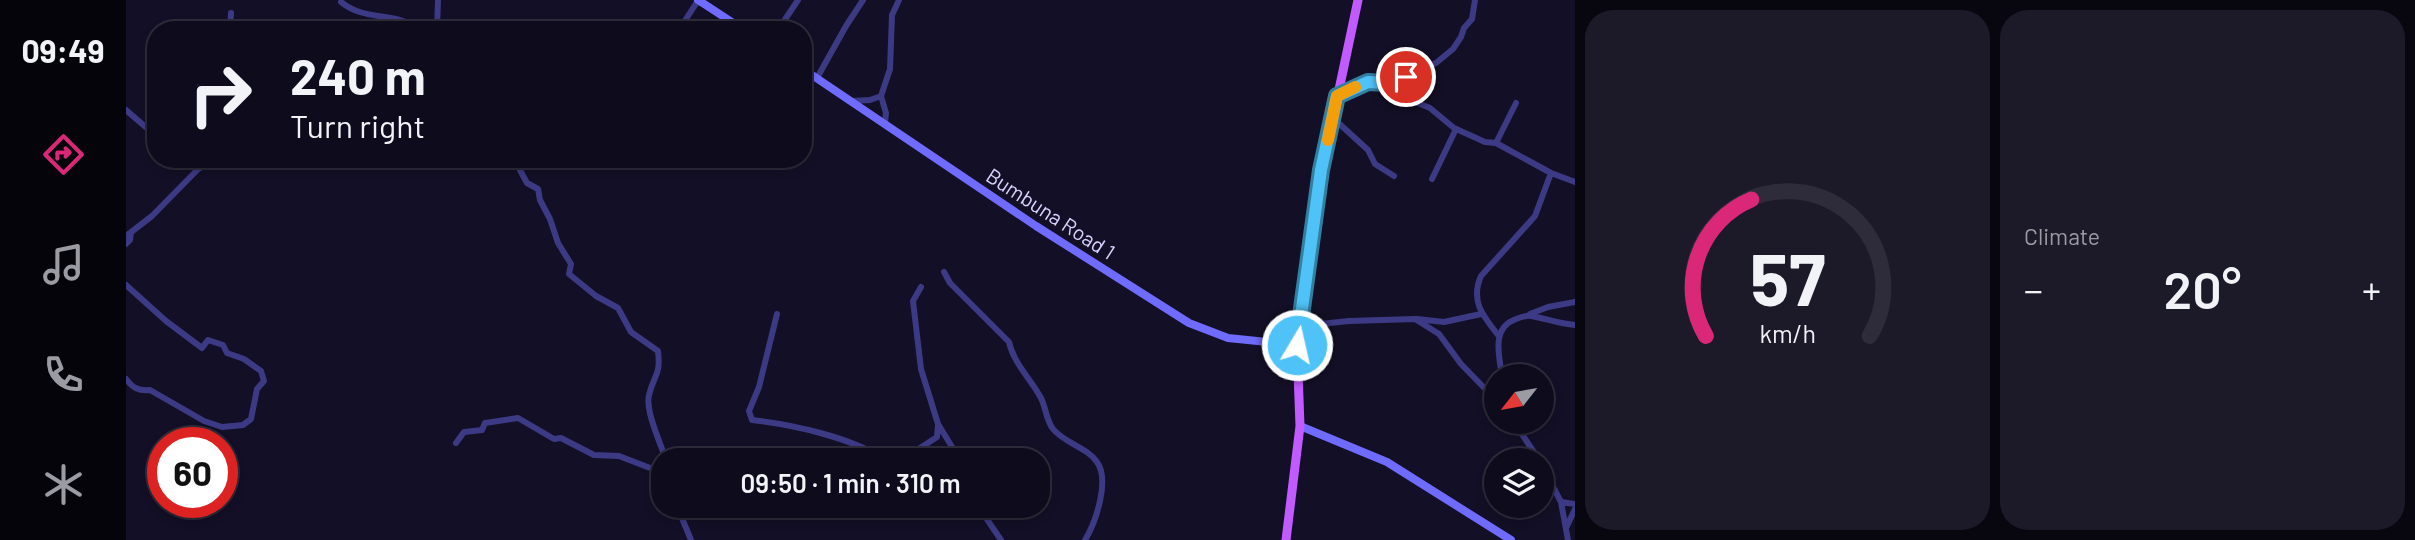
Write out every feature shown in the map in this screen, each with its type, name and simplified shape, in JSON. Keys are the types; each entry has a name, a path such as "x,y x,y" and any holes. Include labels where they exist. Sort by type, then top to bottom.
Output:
{"main road":[{"path":"1286,540 1300,426 1297,345 1313,221 1358,0"},
{"path":"701,2 730,21"},
{"name":"Bumbuna Road 1","path":"812,75 1036,226 1189,323 1228,338 1297,345"},
{"path":"1300,426 1387,462 1511,540"}],"street":[{"path":"437,21 438,0"},
{"path":"784,21 798,0"},
{"path":"817,78 863,0"},
{"path":"885,122 886,113 881,96 887,82 891,58 892,15 899,0"},
{"path":"1337,96 1368,82 1387,83 1428,68 1453,49 1472,19 1475,0"},
{"path":"341,2 351,10 409,21"},
{"path":"685,21 697,2 701,2"},
{"path":"231,13 231,21"},
{"path":"1387,83 1430,108 1456,129 1485,142 1496,143 1551,173 1575,182"},
{"path":"852,101 881,96"},
{"path":"1496,143 1517,103"},
{"path":"126,110 147,128"},
{"path":"1333,118 1368,149 1375,164 1394,176"},
{"path":"1432,179 1456,129"},
{"path":"126,244 130,240 129,234 152,216 200,168"},
{"path":"519,168 527,183 538,189 558,243 571,264 569,274 596,296 618,308 631,331 659,351 660,368 648,397 651,417 662,448"},
{"path":"1501,364 1498,335 1481,314 1476,288 1481,276 1535,216 1551,173"},
{"path":"944,272 950,283 1009,342 1012,354 1042,400 1054,431 1097,461 1102,480 1096,517 1086,540"},
{"path":"126,285 166,321 202,348 208,340 223,345 227,353 244,359 261,370 264,381 257,389 251,419 243,425 222,427 204,421 150,390 141,391 126,379"},
{"path":"920,287 914,301 920,369 938,424 952,448"},
{"path":"1498,335 1503,326 1512,320 1548,307 1575,302"},
{"path":"777,314 759,387 749,411 752,420 784,424 827,435 858,448"},
{"path":"1301,326 1349,321 1444,321 1481,314"},
{"path":"1529,315 1575,325"},
{"path":"1415,319 1439,334 1461,364 1484,388"},
{"path":"456,443 464,432 482,430 485,423 519,418 554,439 561,438 594,455 619,456 651,468"},
{"path":"937,437 938,424"},
{"path":"937,437 950,444"},
{"path":"920,448 937,437"},
{"path":"1554,489 1561,502 1568,540"},
{"path":"1561,502 1575,506 1566,528"},
{"path":"681,518 691,540"},
{"path":"986,518 1001,540"},
{"path":"685,530 699,540"}],"slow traffic":[{"path":"1328,140 1337,96 1355,87"}],"route":[{"path":"1297,345 1321,170 1337,96 1368,82 1387,83 1406,77"}]}
